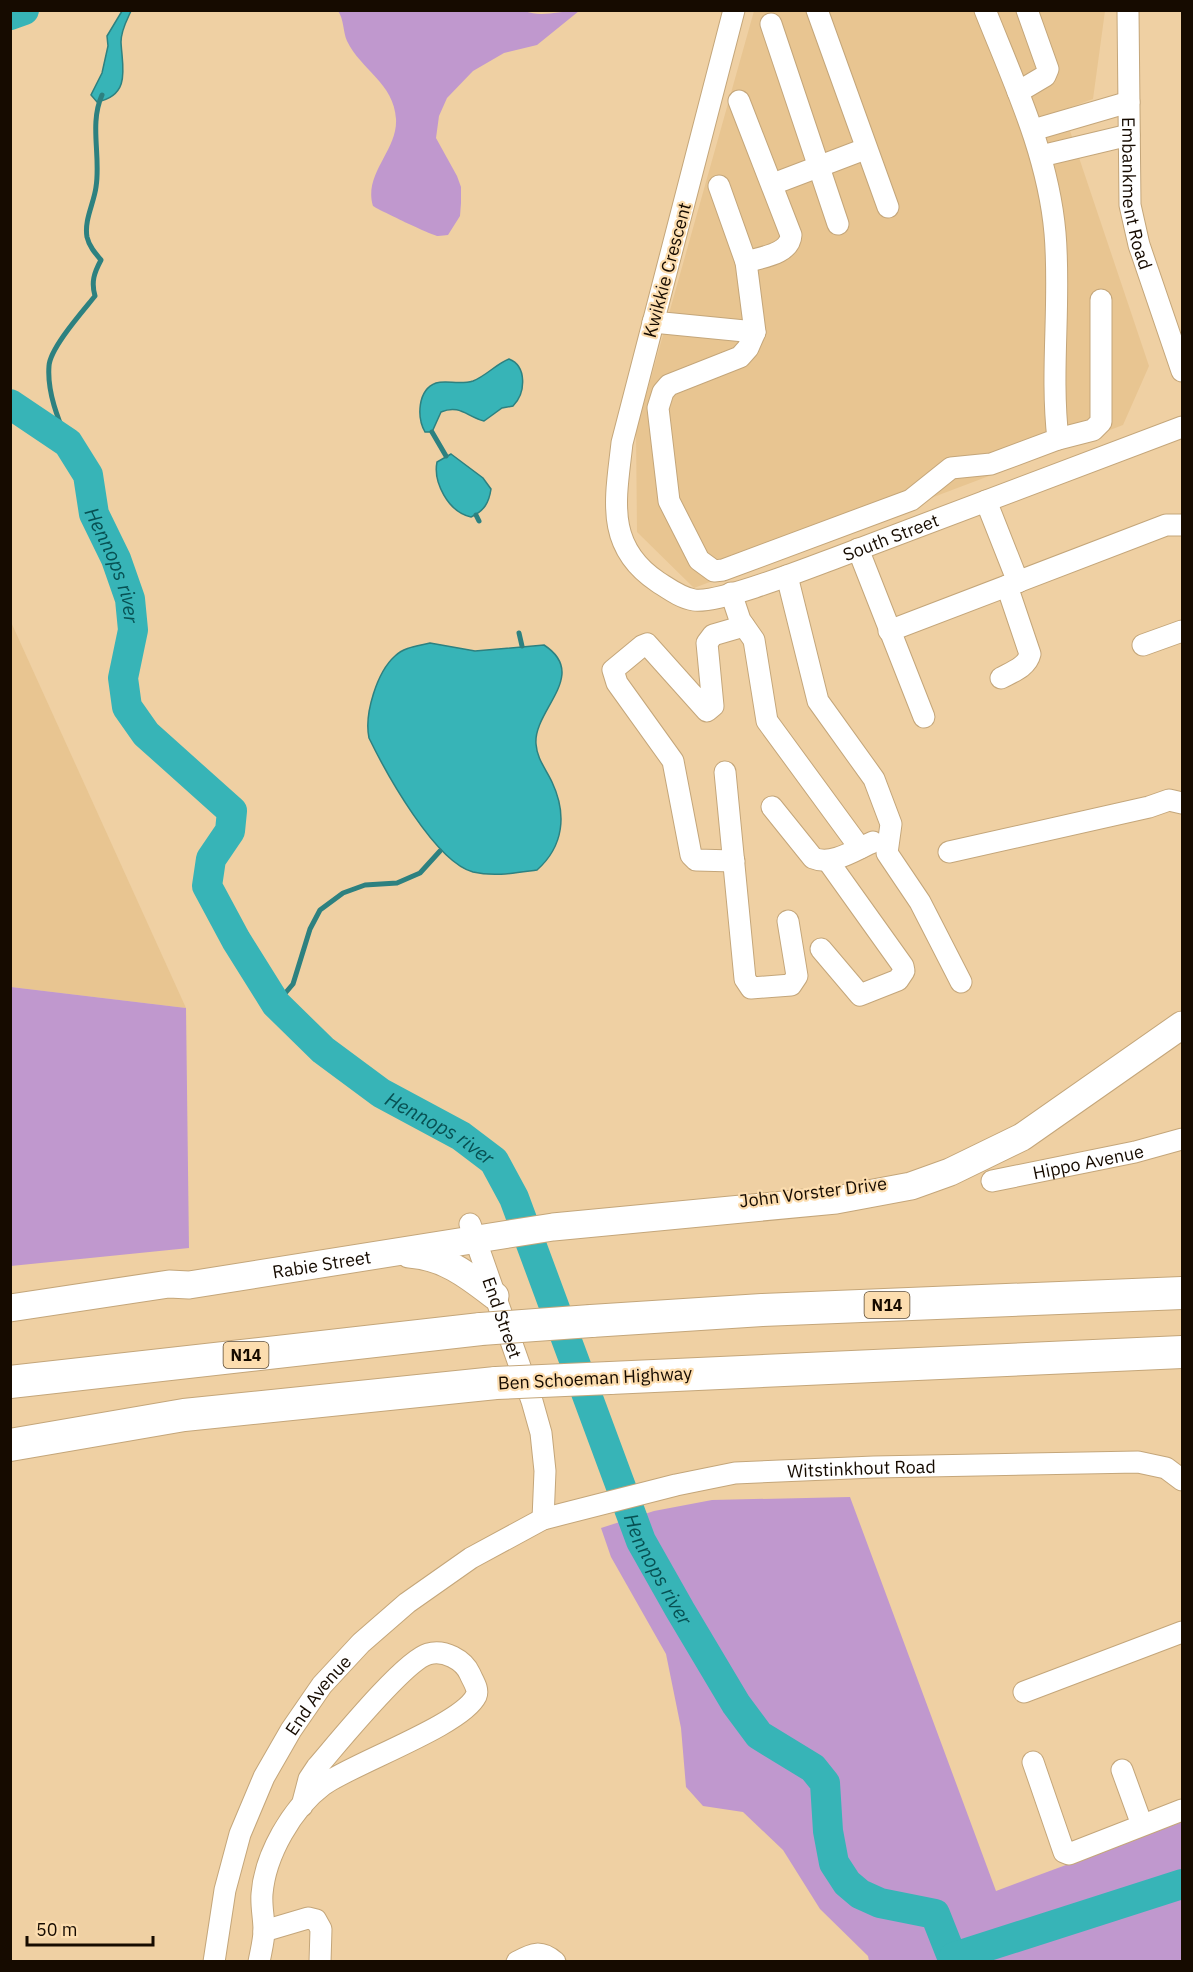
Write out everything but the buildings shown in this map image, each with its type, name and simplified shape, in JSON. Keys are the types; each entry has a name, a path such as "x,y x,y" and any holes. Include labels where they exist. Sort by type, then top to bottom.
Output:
{"highway":[{"name":"N14","path":"10,1382 481,1329 762,1310 1182,1293"},
{"name":"Ben Schoeman Highway","path":"10,1445 184,1415 496,1383 1182,1352"}],"main road":[{"name":"John Vorster Drive","path":"484,1230 552,1220 871,1188 909,1178 947,1165 1018,1131 1055,1107 1182,1014"},
{"name":"John Vorster Drive","path":"552,1220 836,1200 911,1186 950,1172 1022,1137 1182,1026"},
{"name":"Rabie Street","path":"10,1308 169,1284 189,1285 388,1253 484,1230"},
{"name":"Rabie Street","path":"169,1284 188,1277 336,1245 484,1230"},
{"path":"388,1253 421,1255 441,1261 462,1272 495,1296"}],"street":[{"name":"Kwikkie Crescent","path":"618,532 616,512 622,443 734,10"},
{"path":"817,10 865,149 888,207"},
{"path":"985,10 1033,130 1041,156 1055,233 1057,324 1055,418 1058,439"},
{"path":"1018,92 1045,76 1048,69 1027,10"},
{"name":"Embankment Road","path":"1128,10 1132,223 1182,371"},
{"path":"771,24 838,224"},
{"path":"739,101 791,235 790,242 783,250 746,262"},
{"path":"1033,130 1129,102"},
{"path":"1041,156 1129,135"},
{"path":"773,184 865,149"},
{"path":"719,186 746,262 755,332 748,348 740,357 669,386 663,392 658,408 669,501 699,560 714,571 723,570 912,500 951,468 991,464 1058,439 1093,430 1101,422 1101,300"},
{"path":"653,322 755,332"},
{"name":"South Street","path":"618,532 632,558 655,579 679,595 700,601 787,576 1182,427"},
{"path":"986,501 1013,584 1030,654 1028,661 1021,667 1001,678"},
{"path":"889,631 1166,525 1182,525"},
{"path":"858,549 924,717"},
{"path":"787,576 818,701 874,779 891,824 887,853 920,902 961,982"},
{"path":"731,593 744,626 754,640 766,721 860,848"},
{"path":"735,861 696,860 691,855 688,850 673,761 617,682 613,670 642,646 648,644 707,711 712,706 709,639 744,626"},
{"path":"1143,645 1182,631"},
{"path":"725,772 745,979 752,988 791,985 795,981 797,976 788,921"},
{"path":"949,852 1149,807 1169,800 1182,803"},
{"path":"772,807 813,858 828,861 888,837"},
{"path":"821,949 860,995 898,980 904,971 903,966 828,861"},
{"name":"Hippo Avenue","path":"992,1181 1134,1152 1182,1139"},
{"name":"End Street","path":"484,1230 495,1296 541,1432 545,1472 543,1519"},
{"name":"Witstinkhout Road","path":"543,1519 646,1492 735,1473 874,1467 1138,1462 1166,1468 1182,1479"},
{"name":"End Avenue","path":"214,1962 225,1890 240,1834 264,1777 322,1685 361,1642 407,1603 471,1558 543,1519"},
{"path":"1023,1692 1182,1632"},
{"path":"259,1962 264,1931 261,1896 266,1870 277,1844 302,1806 333,1778 435,1728 461,1711 476,1696 477,1689 469,1670 447,1654 428,1654 400,1674 317,1767 309,1779 302,1806"},
{"path":"1033,1762 1064,1852 1069,1854 1182,1810"},
{"path":"1122,1770 1142,1825"},
{"path":"264,1931 308,1918 316,1920 321,1929 320,1962"},
{"path":"517,1962 531,1954 543,1953 555,1962"}],"shaded area":[{"path":"338,11 524,11 545,14 579,11 537,45 504,53 473,71 447,98 439,116 436,138 461,187 460,216 448,235 434,235 373,206 371,194 373,183 395,130 394,107 383,86 347,41"},
{"path":"754,11 1105,11 1093,99 1063,110 1149,366 1123,425 694,588 637,532 636,431"},
{"path":"11,622 186,1008 11,987"},
{"path":"11,987 186,1008 189,1248 11,1266"},
{"path":"850,1497 996,1891 1182,1822 1182,1961 869,1961 868,1956 820,1909 783,1850 743,1812 703,1806 686,1787 681,1728 666,1654 611,1557 601,1528 654,1511 712,1500"}],"water":[{"path":"122,11 131,11 121,38 123,70 120,86 116,93 97,102 91,95 102,73 108,46 107,36"},
{"path":"509,359 519,367 523,380 520,394 513,406 502,408 484,421 458,410 441,412 432,432 425,432 422,426 420,405 425,392 430,387 440,382 473,381"},
{"path":"451,454 483,478 491,489 485,506 471,517 455,509 449,503 437,478 437,462"},
{"path":"430,643 475,651 544,645 557,656 562,668 561,681 542,718 537,731 536,744 540,759 557,794 560,806 560,829 553,851 537,870 489,874 473,872 458,865 443,852 413,814 369,738 370,706 383,672 399,653 411,647"}],"waterway":[{"name":"Hennops river","path":"10,15 24,10"},
{"path":"68,443 51,395 49,366 61,340 95,296 94,278 101,260 89,243 86,231 96,187 96,117 102,95"},
{"name":"Hennops river","path":"10,404 68,443 88,475 94,514 116,559 130,599 133,630 123,678 127,707 146,734 232,811 230,831 211,859 207,886 236,940 276,1004 323,1050 381,1093 461,1136 494,1161 514,1198 641,1541 680,1610 736,1704 759,1735 813,1768 825,1783 828,1831 834,1863 847,1883 860,1894 880,1903 935,1914 954,1962"},
{"path":"432,432 446,456"},
{"path":"476,515 479,521"},
{"path":"519,633 522,646"},
{"path":"276,1004 293,984 310,929 320,910 343,893 365,885 397,883 420,873 440,851"},
{"path":"954,1957 1182,1884"}]}
